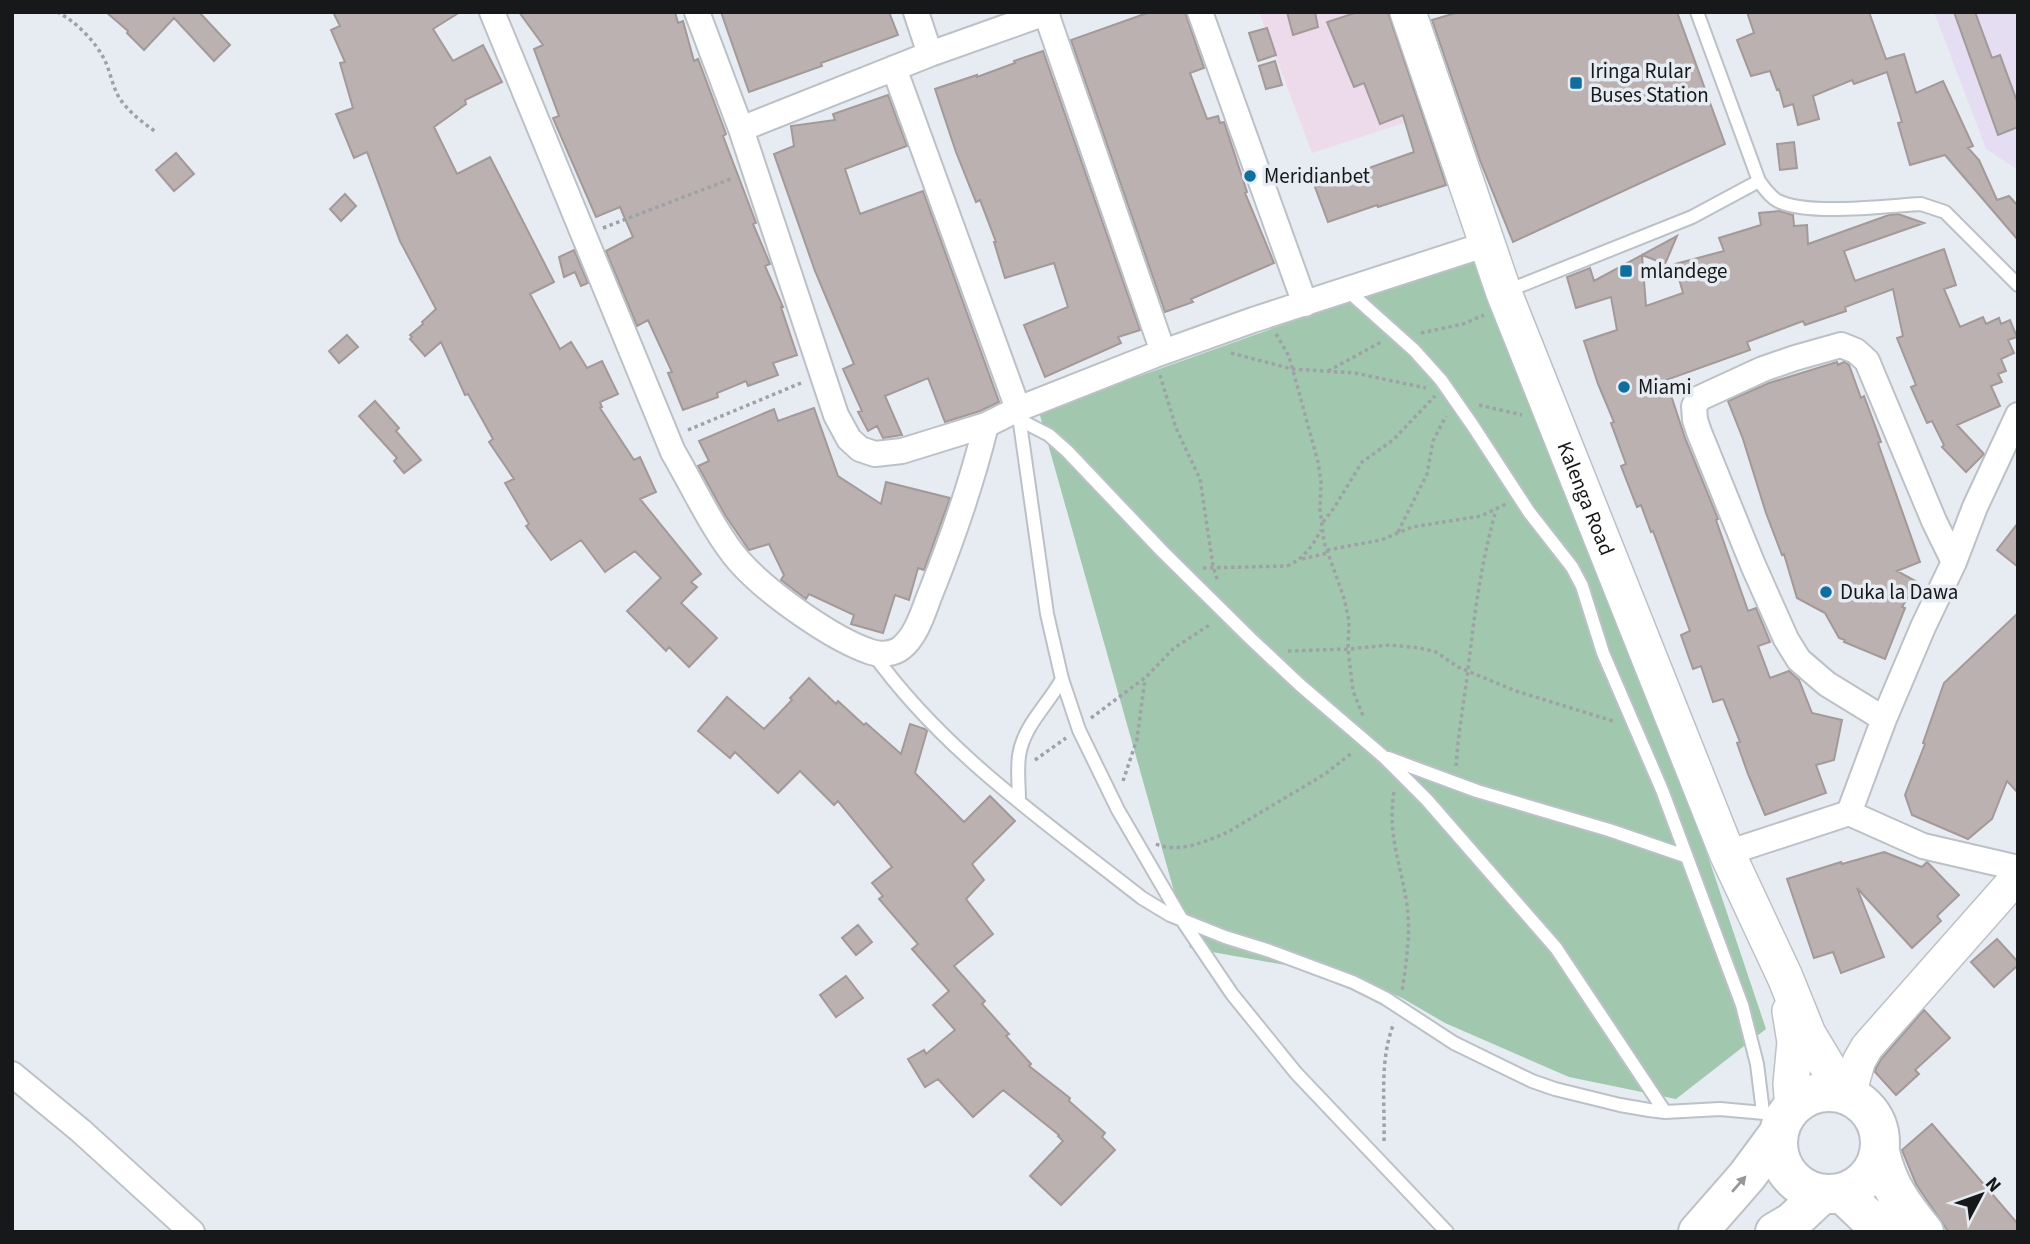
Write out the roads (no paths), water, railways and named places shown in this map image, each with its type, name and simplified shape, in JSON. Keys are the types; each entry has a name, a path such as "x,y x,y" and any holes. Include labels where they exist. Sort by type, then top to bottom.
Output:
{"highway":[{"path":"1698,1232 1747,1176 1780,1117 1799,1100 1818,1092 1857,1099 1871,1113 1880,1132 1880,1152 1886,1177 1924,1232"},
{"path":"1780,1117 1779,1154 1787,1173 1802,1187 1832,1194 1883,1232"},
{"path":"1775,1232 1832,1194 1860,1185 1873,1170 1880,1152"}],"main road":[{"name":"Kalenga Road","path":"1408,12 1487,244 1496,303 1727,853 1785,977 1808,1034 1846,1095"},
{"name":"Kalenga Road","path":"1780,1117 1791,1084 1795,1042 1785,977"}],"street":[{"path":"492,12 668,438 738,561 768,589 809,617 872,652 896,651 903,647 918,623 958,526 986,425"},
{"path":"697,12 741,129 835,415 849,439 860,449 875,454 902,451 1019,414 1159,353 1487,244"},
{"path":"916,12 930,54"},
{"path":"1200,12 1305,304"},
{"path":"741,129 930,54 1047,13 1159,353"},
{"path":"894,68 1019,414"},
{"path":"1884,719 1827,684 1799,660 1786,639 1699,432 1694,406 1700,398 1795,358 1841,345 1856,351 1867,361 1954,562"},
{"path":"1849,813 1884,719 1923,627 2018,415"},
{"path":"1727,853 1849,813 1923,846 2018,868"},
{"path":"1846,1095 1867,1047 2018,876"},
{"path":"12,1074 81,1131 192,1232"}],"lane":[{"path":"1697,12 1759,181 1779,201 1824,210 1921,204 1933,206 1945,212 2018,285"},
{"path":"1496,303 1692,217 1759,181"},
{"path":"1347,290 1399,336 1441,380 1519,497 1572,567 1582,586 1603,653 1662,790 1742,1005 1758,1065 1780,1117"},
{"path":"1019,414 1067,451 1183,572 1262,649 1398,771 1556,948 1665,1112"},
{"path":"1019,414 1047,614 1062,679 1079,729 1114,802 1182,920 1232,994 1296,1073 1447,1232"},
{"path":"872,652 920,711 980,769 1142,898 1182,920 1353,982 1454,1043 1532,1081 1620,1105 1665,1112 1720,1109 1780,1117"},
{"path":"1019,802 1018,766 1021,744 1027,730 1053,696 1062,679"},
{"path":"1384,757 1685,856"}],"place":[{"name":"Iringa Rular Buses Station","path":"1576,83"},
{"name":"Meridianbet","path":"1250,176"},
{"name":"mlandege","path":"1626,271"},
{"name":"Miami","path":"1624,387"},
{"name":"Duka la Dawa","path":"1826,592"}]}
